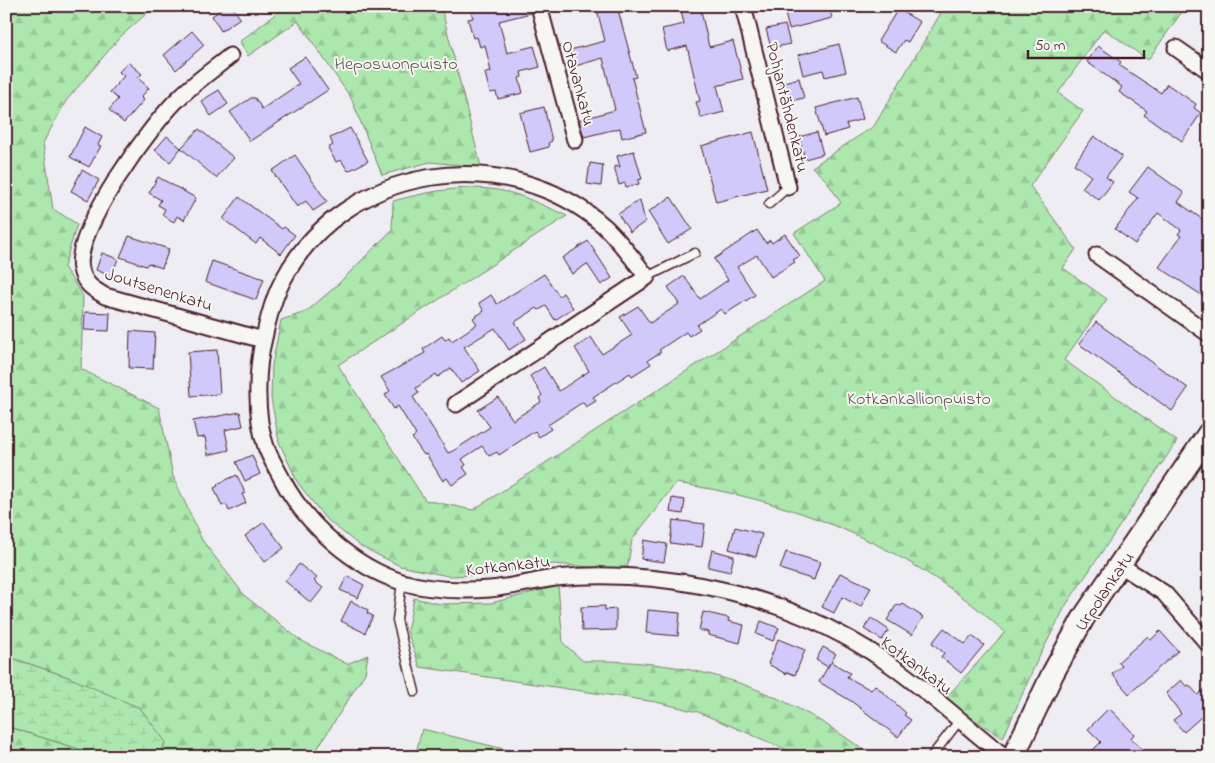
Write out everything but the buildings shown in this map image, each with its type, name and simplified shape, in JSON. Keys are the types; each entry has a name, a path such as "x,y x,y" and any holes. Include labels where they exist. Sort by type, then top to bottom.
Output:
{"main road":[{"name":"Urpolankatu","path":"1014,757 1053,673 1084,618 1209,433"}],"street":[{"name":"Otavankatu","path":"539,6 575,140"},
{"name":"Pohjantähdenkatu","path":"743,6 788,187"},
{"path":"1176,48 1209,71"},
{"name":"Joutsenenkatu","path":"230,56 180,96 136,149 117,177 87,234 80,251 80,268 88,286 105,296 263,340"},
{"name":"Kotkankatu","path":"647,277 605,227 575,206 525,182 479,174 433,175 389,188 345,210 310,242 282,281 269,316 257,363 258,400 265,445 287,489 315,527 353,558 402,582 443,588 491,589 557,578 631,576 710,587 774,605 826,627 890,665 1006,757"},
{"path":"1097,255 1209,334"},
{"path":"456,404 647,277"},
{"path":"1120,565 1164,593 1209,645"}],"lane":[{"path":"769,204 788,187"},
{"path":"647,277 695,253"},
{"path":"402,582 397,620 415,692"},
{"path":"931,757 959,721"}],"green space":[{"path":"6,6 155,6 120,37 66,101 43,143 53,209 77,224 64,267 83,296 81,369 159,408 173,476 202,540 245,596 300,640 347,664 368,655 365,673 312,757 161,757 165,741 68,677 6,656"},
{"name":"Heposuonpuisto","path":"286,6 441,6 481,167 430,162 382,175 351,98 298,21 248,56 239,42"},
{"name":"Kotkankallionpuisto","path":"945,6 1186,6 1148,60 1104,29 1058,93 1083,111 1030,186 1076,249 1063,268 1107,299 1064,360 1177,441 1066,605 1036,663 1003,738 944,700 1005,632 961,596 890,551 821,520 786,508 750,498 676,483 632,540 627,570 554,564 489,575 448,576 400,566 360,546 325,518 298,483 279,442 271,398 272,365 281,320 306,312 335,287 392,230 393,201 425,193 457,189 489,189 521,196 567,216 338,365 425,500 473,510 825,281 794,233 841,203 826,180 812,167 874,126"},
{"path":"558,586 563,643 583,661 663,665 700,672 735,682 770,695 803,711 837,731 870,755 896,753 893,757 804,757 698,712 656,702 420,667 407,631 414,598 440,604 491,603"},
{"path":"6,656 68,677 140,708 165,741 161,757 104,757 6,726"},
{"path":"6,726 104,757 6,757"},
{"path":"422,729 537,757 415,757"}]}
